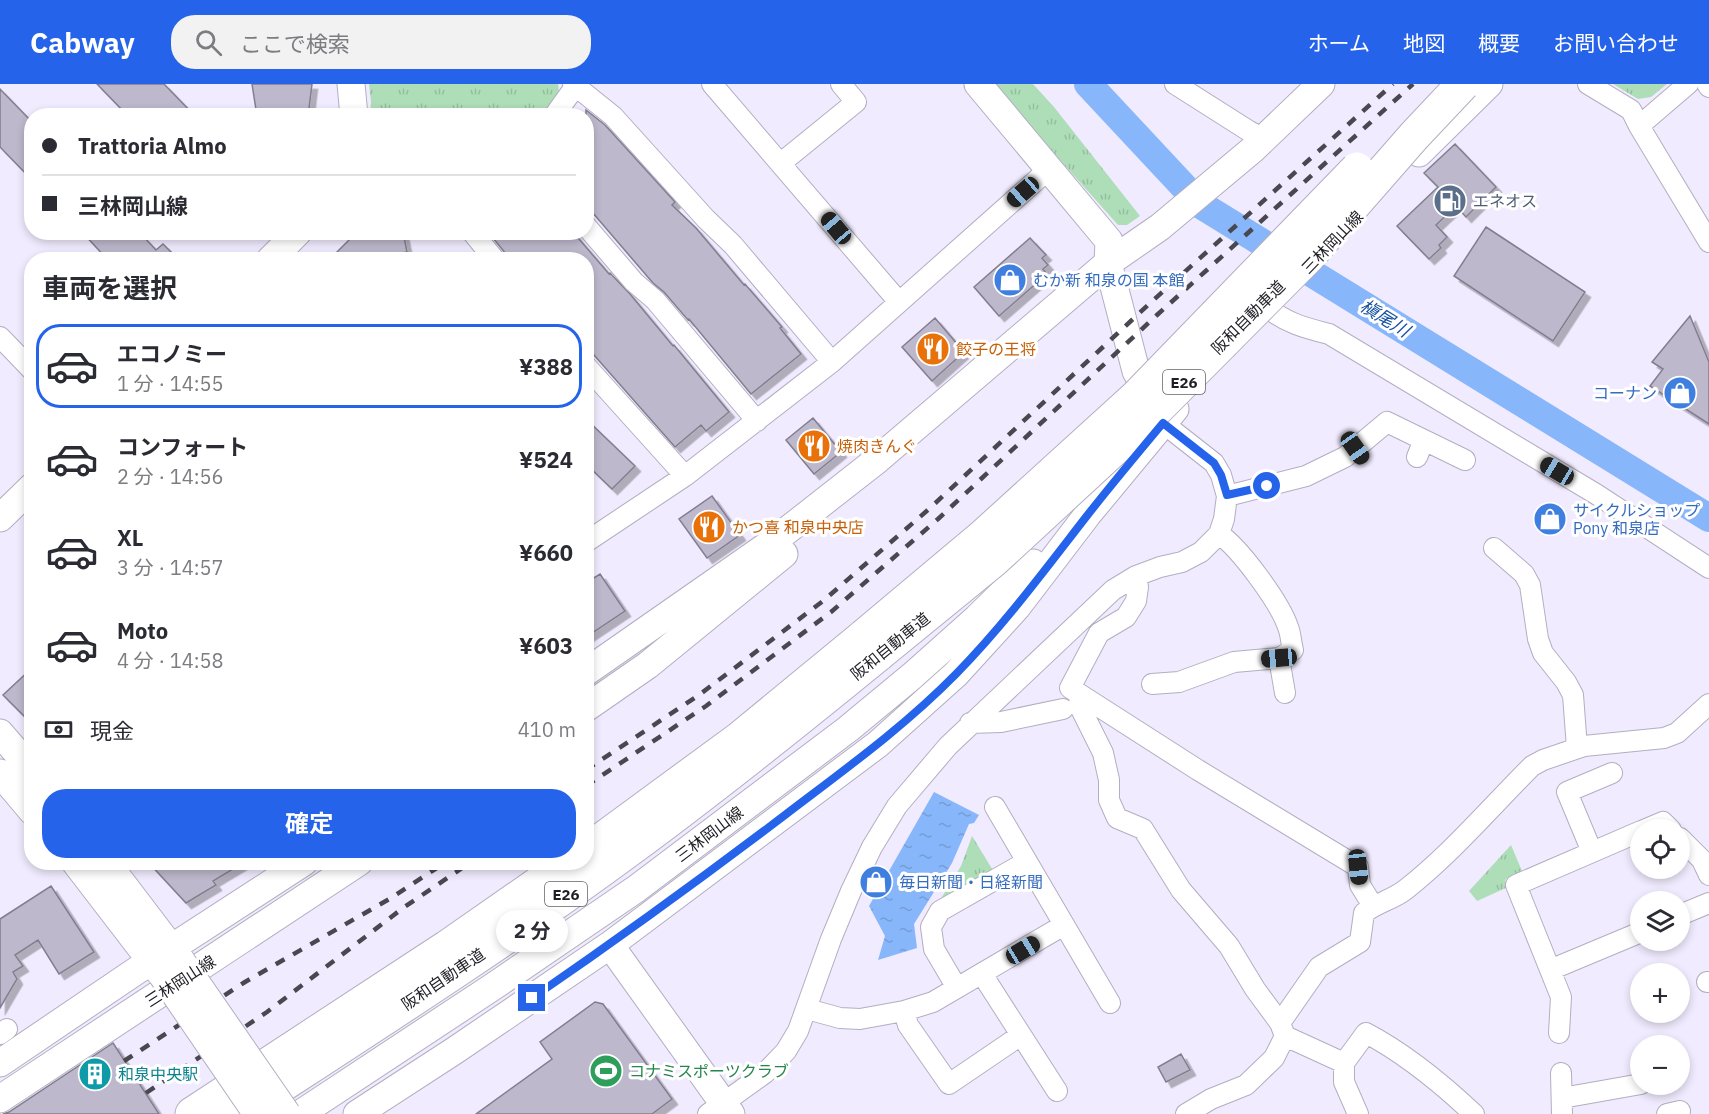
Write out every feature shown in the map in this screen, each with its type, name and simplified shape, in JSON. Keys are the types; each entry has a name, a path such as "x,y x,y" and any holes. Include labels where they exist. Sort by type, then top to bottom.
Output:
{"highway":[{"name":"阪和自動車道","path":"238,1114 462,967 624,853 753,757 982,537 1136,397 1294,236 1401,122 1433,84"},
{"name":"阪和自動車道","path":"594,845 740,738 994,560 1150,416 1309,256 1414,135 1463,84"},
{"name":"阪和自動車道","path":"192,1114 447,947 558,870"}],"main road":[{"path":"351,84 353,108"},
{"path":"978,84 1108,241 1108,263 1136,371 1163,423"},
{"path":"594,666 771,543 877,460 1108,263 1168,221 1258,145 1321,84"},
{"name":"三林岡山線","path":"357,1114 610,945 878,744 931,697 956,674 1017,607 1088,514 1163,423 1354,218 1489,84"},
{"path":"278,252 290,240"},
{"path":"594,702 648,665 846,502 877,460"},
{"path":"0,518 24,495"},
{"name":"三林岡山線","path":"300,1114 636,889 848,729 920,669 1088,514"},
{"path":"0,733 24,761"},
{"path":"0,773 24,802"},
{"path":"82,870 167,962 287,1114"},
{"path":"111,870 257,1114"},
{"name":"三林岡山線","path":"0,1063 167,962 293,870"},
{"name":"三林岡山線","path":"0,1099 347,870"},
{"path":"610,945 721,1110"}],"street":[{"path":"712,84 899,302"},
{"path":"781,163 856,102 842,84"},
{"path":"1175,84 1249,131 1258,145"},
{"path":"1588,84 1630,110 1709,242"},
{"path":"1639,126 1688,84"},
{"path":"559,108 575,85 613,116 706,219 733,245 832,362"},
{"path":"594,537 685,476 832,362 1049,169"},
{"path":"594,235 634,282 655,300 757,421"},
{"path":"479,240 488,252"},
{"path":"1273,303 1298,326 1329,334 1596,494 1709,568"},
{"path":"0,337 24,362"},
{"path":"594,375 685,476"},
{"path":"1227,495 1306,476 1311,464 1360,455 1387,422 1420,448 1465,460"},
{"path":"721,1110 786,1051 798,1030 831,939 872,847 897,806 915,783 970,723 1113,590 1136,576 1182,562 1202,552 1219,534 1227,495 1221,475 1214,463 1163,423"},
{"path":"1152,684 1179,682 1234,662 1279,658 1293,650 1288,627 1272,597 1227,539 1219,534"},
{"path":"1494,548 1524,574 1530,585 1538,639 1543,653 1566,682 1573,695 1577,748"},
{"path":"1136,576 1138,587 1136,602 1126,616 1099,633 1070,688 1198,770 1358,867 1360,885 1373,906"},
{"path":"1279,658 1285,693"},
{"path":"1078,694 1080,707 1103,753 1109,780 1109,800 1118,818 1143,830 1181,891 1230,946 1282,1029 1344,1063"},
{"path":"1186,1114 1215,1106 1245,1085 1274,1058 1282,1029 1319,967 1360,942 1364,913 1402,892 1436,863 1532,766 1577,748 1664,738 1677,733 1709,704"},
{"path":"970,723 1001,722 1063,709"},
{"path":"1592,852 1567,792 1602,783"},
{"path":"995,807 1110,1003"},
{"path":"1554,1021 1561,997 1516,885 1630,836"},
{"path":"1690,848 1702,860 1709,875"},
{"path":"957,988 934,949 931,927 940,911 1026,862"},
{"path":"1690,911 1709,903"},
{"path":"807,1008 840,1018 860,1019 904,1011 933,1002 1064,926"},
{"path":"1550,970 1630,937"},
{"path":"982,974 1057,1091"},
{"path":"904,1011 908,1025 949,1084 1022,1035"},
{"path":"1358,1114 1344,1082 1344,1063 1366,1033 1399,1053 1446,1087 1474,1114"},
{"path":"1561,1072 1562,1106 1630,1087"}],"green space":[{"path":"369,84 558,84 559,92 547,108 371,108"},
{"path":"992,84 1033,84 1054,107 1140,216 1127,225 1118,225"},
{"path":"1613,84 1667,84 1651,97 1638,99"},
{"path":"972,836 994,872 937,905 961,866"},
{"path":"1511,845 1522,871 1505,880 1508,887 1477,901 1469,891"}],"water":[{"path":"934,792 979,815 974,823 969,824 952,863 914,924 917,948 878,960 885,936 869,906"}],"building":[{"path":"97,84 164,84 187,108 120,108"},
{"path":"252,84 312,84 309,108 256,108"},
{"path":"0,89 24,114 24,172 0,147"},
{"path":"594,116 605,125 675,202 672,205 696,228 745,284 782,327 780,328 801,354 751,394 689,319 653,283 594,214"},
{"path":"1455,144 1496,187 1466,217 1456,206 1436,225 1447,237 1439,245 1441,248 1429,259 1397,226 1438,187 1424,173"},
{"path":"1486,227 1585,292 1553,341 1454,276"},
{"name":"むか新 和泉の国 本館","path":"1030,238 1046,255 1042,258 1048,265 1043,269 1047,274 999,316 974,287"},
{"path":"89,240 147,240 156,250 163,244 171,252 101,252"},
{"path":"349,240 405,240 407,252 337,252"},
{"path":"495,240 580,240 590,252 504,252"},
{"path":"594,256 630,294 729,412 706,431 701,425 675,447 594,355"},
{"path":"1690,316 1709,362 1709,424 1650,386 1663,369 1652,362"},
{"name":"餃子の王将","path":"935,318 964,352 932,381 902,347"},
{"name":"焼肉きんぐ","path":"813,418 841,452 814,474 786,440"},
{"path":"594,427 635,466 612,489 594,472"},
{"name":"かつ喜 和泉中央店","path":"712,496 740,535 707,558 679,519"},
{"path":"600,574 625,611 594,632 594,578"},
{"path":"24,675 24,716 3,695"},
{"path":"155,870 232,870 213,881 216,885 186,903"},
{"path":"51,886 94,952 59,974 38,940 15,955 23,966 13,972 17,979 0,1008 0,919"},
{"name":"コナミスポーツクラブ","path":"595,1002 603,1004 672,1099 652,1114 476,1114 552,1059 540,1042"},
{"name":"和泉中央駅","path":"113,1043 159,1114 3,1114 9,1112"},
{"path":"1181,1054 1190,1070 1166,1082 1158,1067"}],"waterway":[{"name":"槇尾川","path":"1088,84 1201,205 1709,518"}],"railway":[{"path":"594,765 699,695 823,601 929,509 1148,305 1393,84"},
{"path":"594,781 706,706 831,612 938,519 1157,315 1413,84"},
{"path":"124,1061 245,982 391,898 434,870"},
{"path":"146,1093 267,1012 403,908 459,870"}],"place":[{"name":"エネオス","path":"1450,201"},
{"name":"むか新 和泉の国 本館","path":"1010,280"},
{"name":"餃子の王将","path":"933,349"},
{"name":"コーナン","path":"1680,393"},
{"name":"焼肉きんぐ","path":"814,446"},
{"name":"サイクルショップ Pony 和泉店","path":"1550,519"},
{"name":"かつ喜 和泉中央店","path":"709,527"},
{"name":"毎日新聞・日経新聞","path":"876,882"},
{"name":"コナミスポーツクラブ","path":"606,1071"},
{"name":"和泉中央駅","path":"95,1074"}],"route":[{"path":"532,998 610,945 764,831 878,744 931,697 956,674 1017,607 1088,514 1163,423 1214,463 1221,475 1227,495 1267,486"}]}
